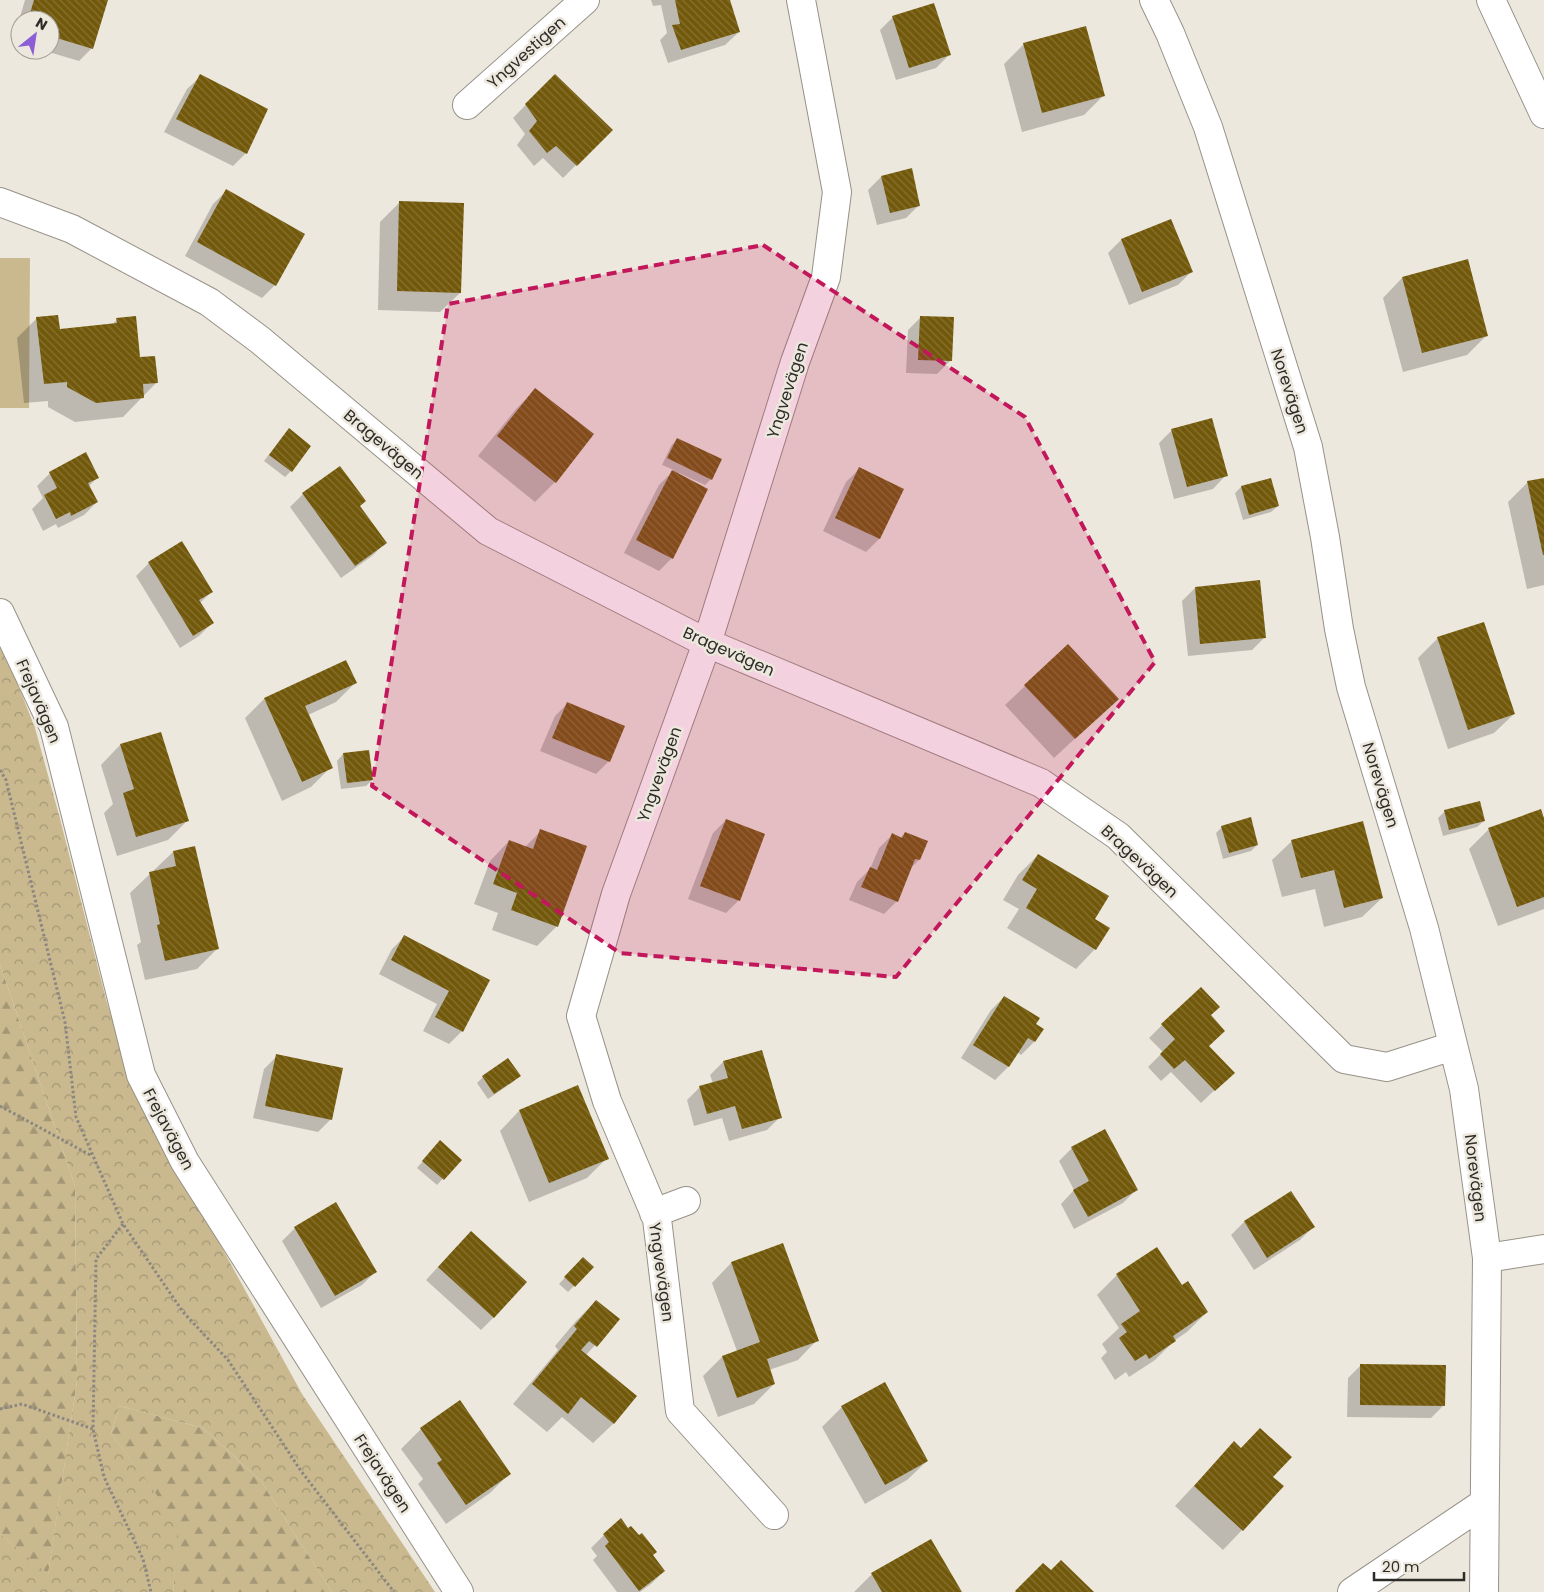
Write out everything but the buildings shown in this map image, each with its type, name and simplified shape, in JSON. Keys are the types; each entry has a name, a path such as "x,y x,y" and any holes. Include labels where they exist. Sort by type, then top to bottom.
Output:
{"street":[{"name":"Yngvestigen","path":"467,105 585,0"},
{"name":"Yngvevägen","path":"774,1515 680,1411 657,1219 607,1101 581,1016 616,894 707,643 795,362 826,276 837,192 800,0"},
{"name":"Norevägen","path":"1154,0 1170,33 1208,126 1308,447 1325,537 1339,629 1351,687 1424,928 1464,1089 1487,1258 1484,1592"},
{"path":"1491,0 1544,114"},
{"name":"Bragevägen","path":"0,202 72,229 209,302 260,340 488,531 707,643 1041,783 1118,836 1344,1059 1387,1067 1453,1046"},
{"name":"Frejavägen","path":"0,613 54,727 141,1075 185,1162 459,1592"},
{"path":"654,1213 686,1201"},
{"path":"1487,1258 1544,1249"},
{"path":"1352,1592 1484,1503"}],"path":[{"path":"0,770 6,780 64,1022 76,1117 123,1224 183,1312 228,1360 301,1471 394,1592"},
{"path":"0,1106 93,1156"},
{"path":"123,1224 96,1259 93,1429 104,1476 142,1559 151,1592"},
{"path":"0,1408 22,1404 93,1429"}],"highlighted area":[{"path":"763,245 1025,417 1155,662 896,977 620,953 372,786 448,304"}],"green space":[{"path":"0,258 30,258 29,408 0,408"},
{"path":"0,648 5,652 35,728 107,1003 136,1091 302,1394 435,1592 332,1592 261,1481 203,1428 120,1406 111,1433 179,1525 173,1592 0,1592 0,1534 48,1574 77,1381 75,1186 0,964"},
{"path":"0,964 75,1186 77,1381 48,1575 0,1534"},
{"path":"120,1406 203,1428 261,1481 332,1592 173,1592 178,1525 111,1433"}]}
